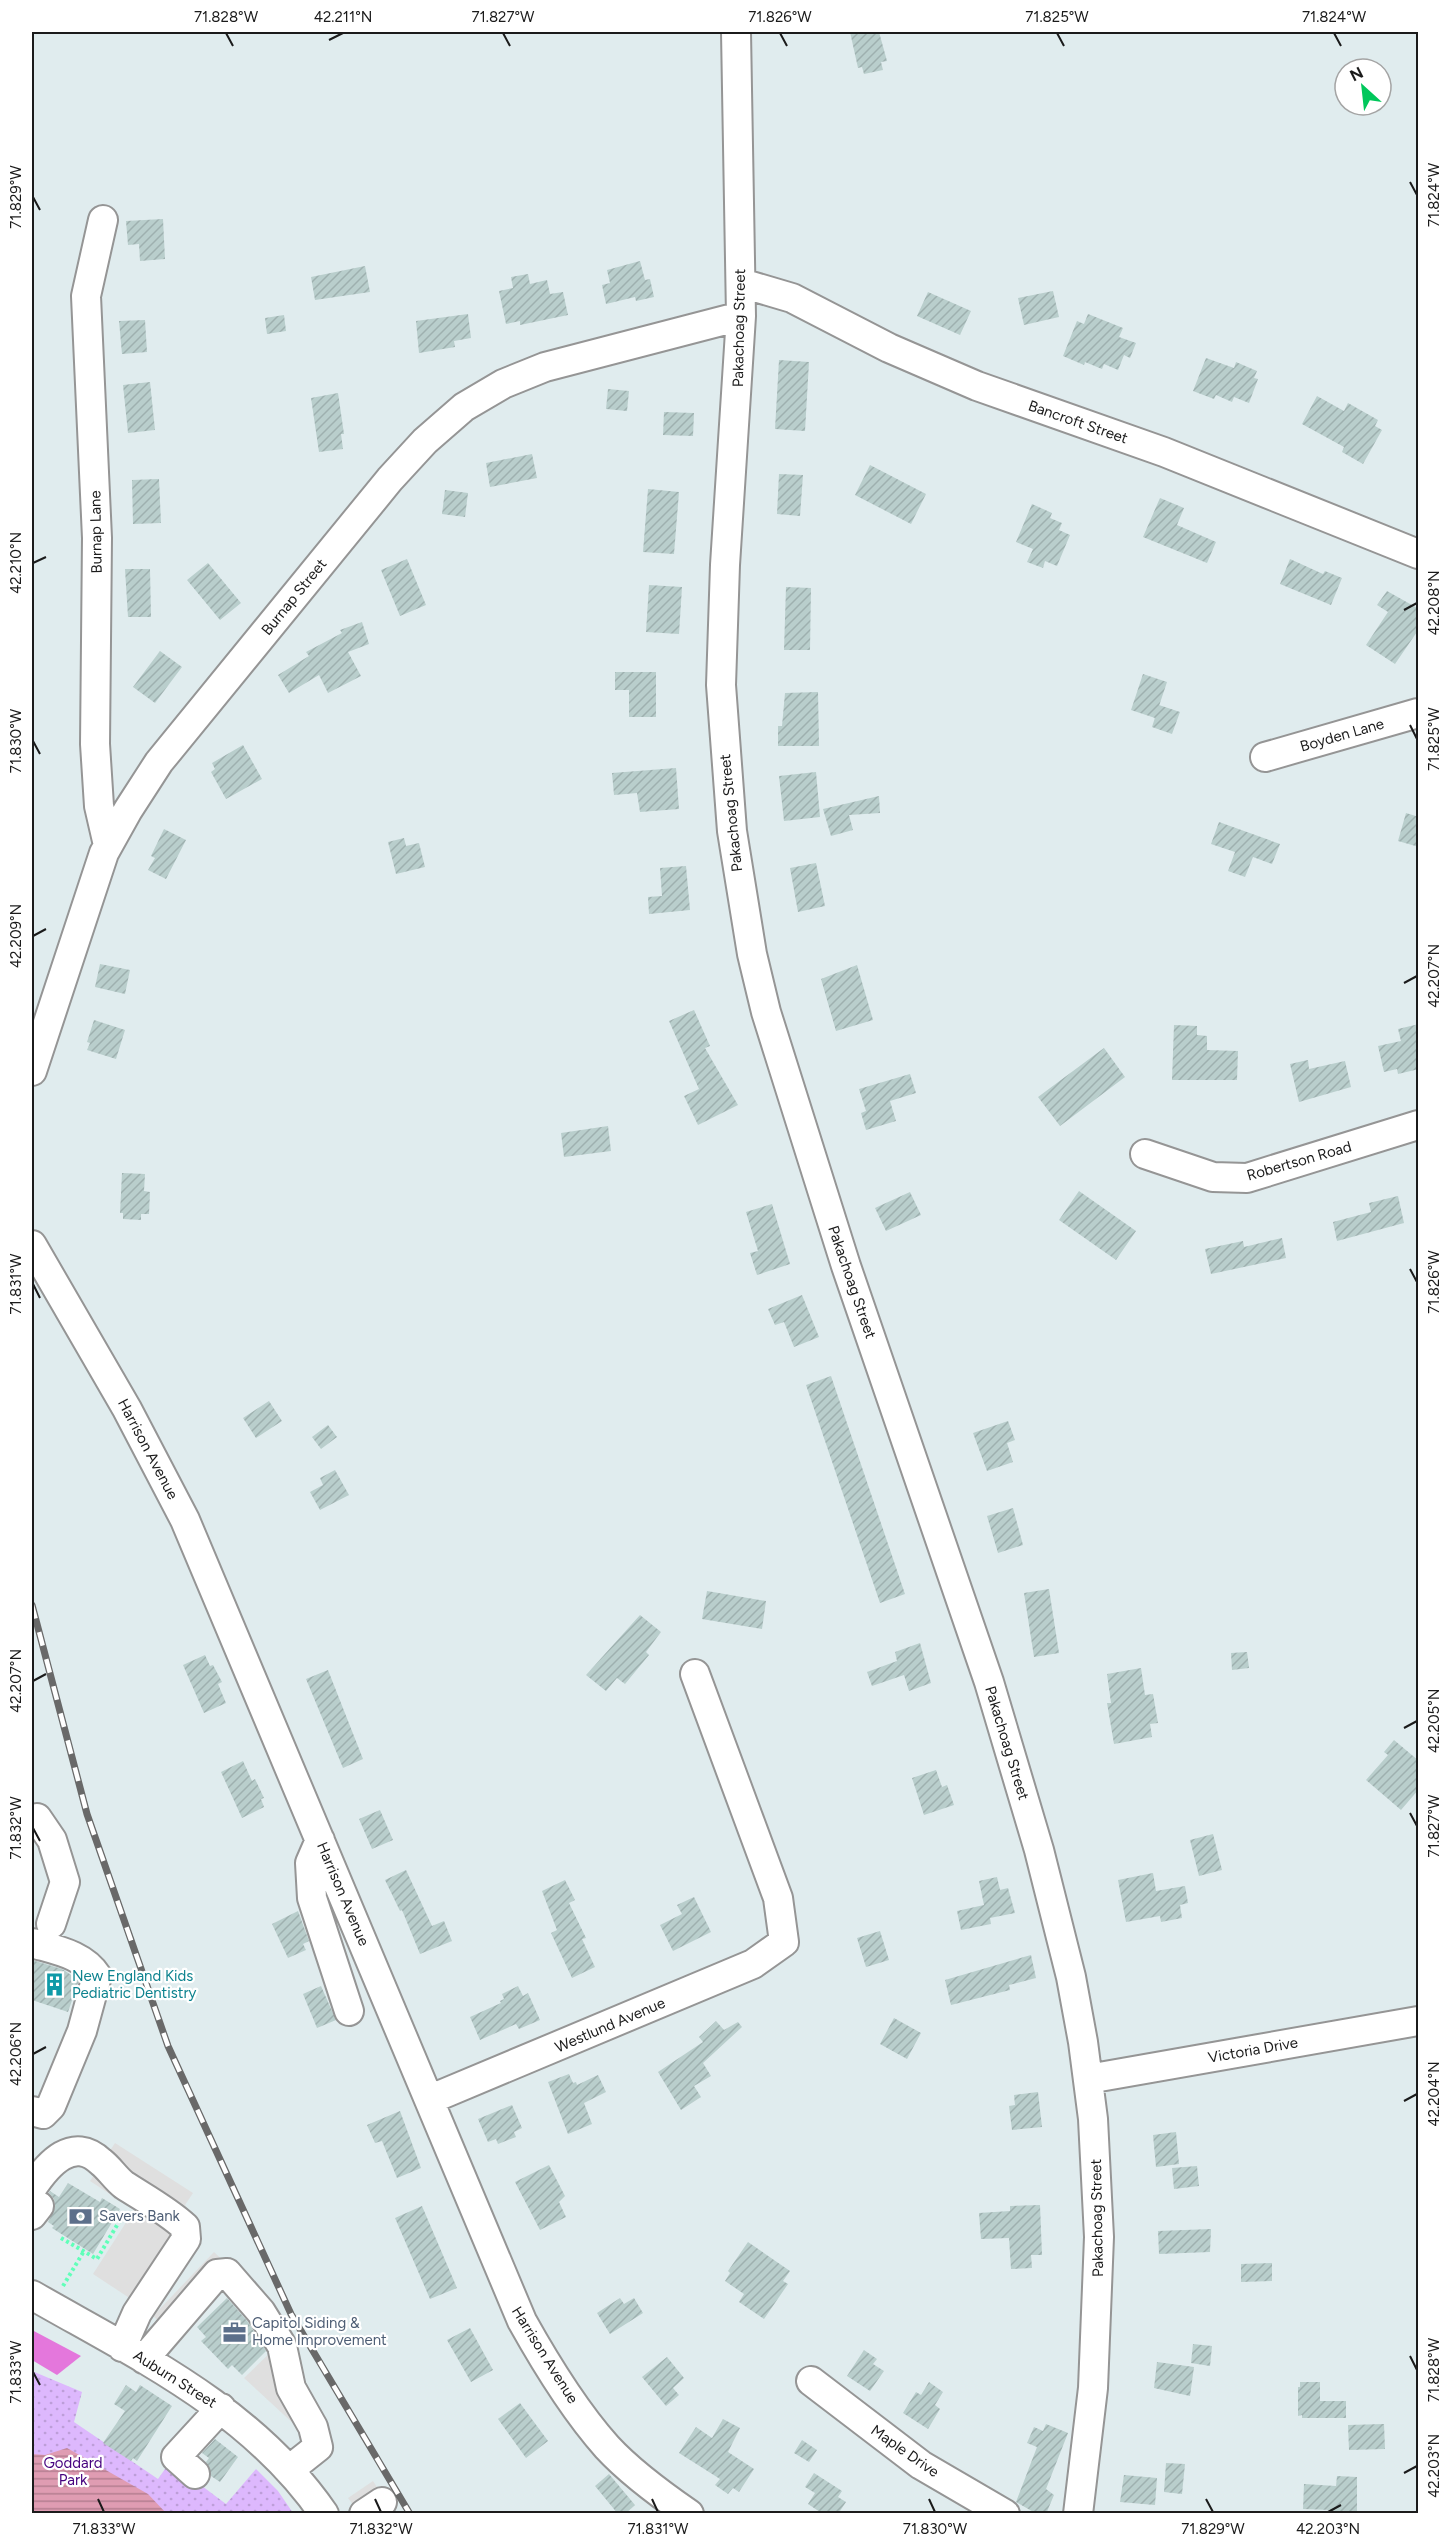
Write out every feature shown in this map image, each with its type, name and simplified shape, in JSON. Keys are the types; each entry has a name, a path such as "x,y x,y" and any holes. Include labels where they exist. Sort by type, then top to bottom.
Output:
{"street":[{"name":"Pakachoag Street","path":"736,32 741,315 725,566 721,685 729,811 752,954 782,1066 835,1233 989,1682 1023,1794 1071,1977 1088,2079 1097,2178 1099,2279 1093,2388 1078,2514"},
{"name":"Burnap Lane","path":"103,220 86,296 97,538 95,744 99,806 108,845"},
{"name":"Bancroft Street","path":"741,284 786,296 921,363 977,386 1164,452 1419,554"},
{"name":"Burnap Street","path":"32,1071 108,845 159,762 390,479 451,417 483,394 524,375 741,315"},
{"name":"Boyden Lane","path":"1266,757 1419,713"},
{"name":"Robertson Road","path":"1145,1154 1213,1177 1247,1178 1419,1125"},
{"name":"Harrison Avenue","path":"32,1245 104,1369 172,1494 233,1629 431,2099 508,2293 542,2355 607,2447 628,2467 689,2514"},
{"name":"Westlund Avenue","path":"431,2099 753,1964 783,1942 778,1898 695,1674"},
{"path":"32,2111 43,2114 51,2106 82,2031 97,1976 90,1964 41,1933 65,1882 52,1840 33,1813"},
{"path":"320,1840 310,1863 312,1898 349,2012"},
{"name":"Victoria Drive","path":"1088,2079 1419,2020"},
{"path":"38,2200 57,2157 76,2150 100,2161 116,2179 182,2224 187,2235 137,2313 133,2353"},
{"path":"133,2353 217,2274 227,2273 261,2312 282,2346 291,2388 313,2427 318,2447 290,2470"},
{"name":"Auburn Street","path":"45,2293 133,2353 193,2387 221,2408 253,2434 290,2470 324,2514"},
{"name":"Maple Drive","path":"811,2381 921,2465 1005,2514"},
{"path":"195,2474 176,2457 221,2408"}],"path":[{"path":"61,2238 97,2259 123,2215"},
{"path":"45,2293 84,2251"}],"green space":[{"name":"Goddard Park","path":"32,2371 82,2392 74,2422 158,2479 170,2462 226,2504 256,2469 278,2491 293,2513 32,2513"}],"shaded area":[{"path":"115,2143 193,2193 185,2205 191,2213 134,2301 93,2274 134,2210 90,2181"},
{"path":"214,2252 238,2275 178,2339 153,2316"},
{"path":"32,2330 81,2356 57,2375 32,2360"},
{"path":"276,2347 296,2426 244,2378"},
{"path":"67,2448 148,2494 166,2513 32,2513 32,2454 45,2455"},
{"path":"373,2481 394,2513 359,2513 348,2498"}],"building":[{"path":"850,32 879,32 887,61 881,62 883,70 864,74 862,67 858,68"},
{"path":"163,219 165,259 140,261 139,244 128,245 126,221"},
{"path":"640,261 645,280 650,279 654,297 636,301 635,297 606,304 602,285 610,283 607,270"},
{"path":"365,266 370,292 315,300 311,277"},
{"path":"528,274 530,284 547,280 550,294 563,292 568,315 520,325 520,321 506,324 499,291 513,288 511,277"},
{"path":"1053,291 1059,317 1024,325 1018,298"},
{"path":"928,292 971,311 960,335 917,316"},
{"path":"468,314 471,338 454,341 455,347 419,353 416,321"},
{"path":"1088,314 1123,328 1119,337 1136,343 1130,358 1124,355 1118,370 1104,364 1102,369 1085,362 1084,365 1063,356 1077,321 1084,324"},
{"path":"284,315 286,331 267,334 265,318"},
{"path":"145,320 147,352 122,354 119,321"},
{"path":"1206,358 1234,368 1236,362 1257,371 1254,378 1258,379 1249,403 1234,397 1232,402 1216,395 1214,399 1193,391"},
{"path":"779,360 809,362 805,431 775,429"},
{"path":"150,382 155,430 128,433 123,385"},
{"path":"608,389 629,391 627,411 606,409"},
{"path":"338,393 344,434 341,434 343,449 319,452 311,398"},
{"path":"1317,396 1344,411 1348,403 1378,420 1375,426 1382,430 1363,464 1342,452 1344,447 1302,424"},
{"path":"664,412 694,413 693,436 663,435"},
{"path":"532,454 537,478 490,487 486,463"},
{"path":"870,465 926,494 911,524 855,495"},
{"path":"779,474 803,475 800,516 777,514"},
{"path":"159,479 161,523 133,524 132,480"},
{"path":"648,489 679,492 674,554 643,552"},
{"path":"445,490 468,493 465,517 442,514"},
{"path":"1160,498 1184,508 1177,525 1216,542 1207,563 1143,537"},
{"path":"1032,504 1052,513 1050,518 1062,523 1059,530 1070,535 1057,566 1045,561 1043,568 1027,562 1033,549 1016,542"},
{"path":"407,559 426,605 400,616 381,570"},
{"path":"1290,559 1323,574 1325,571 1342,578 1331,605 1280,584"},
{"path":"208,563 241,603 220,620 187,580"},
{"path":"125,569 150,569 151,617 128,617"},
{"path":"649,585 682,587 679,634 646,632"},
{"path":"786,587 811,588 810,650 784,650"},
{"path":"1387,591 1419,609 1419,629 1395,664 1366,645 1388,612 1377,605"},
{"path":"362,622 369,644 348,652 361,676 328,693 319,675 289,693 278,675 309,656 306,652 342,633 340,630"},
{"path":"160,651 182,667 155,703 133,687"},
{"path":"615,672 656,672 656,717 629,717 629,690 615,690"},
{"path":"1143,674 1167,682 1155,718 1131,710"},
{"path":"818,692 819,746 778,746 778,726 782,726 785,693"},
{"path":"1159,705 1180,712 1172,734 1152,727"},
{"path":"243,745 262,779 226,799 211,772 215,769 212,763"},
{"path":"676,768 679,809 640,812 637,793 614,795 612,773"},
{"path":"816,772 820,817 784,821 779,776"},
{"path":"879,796 880,813 849,815 853,830 831,836 823,809"},
{"path":"1406,813 1419,817 1419,847 1398,841"},
{"path":"1219,822 1280,844 1272,864 1253,857 1245,877 1228,871 1235,852 1211,844"},
{"path":"164,829 186,840 166,879 148,870 155,858 151,856"},
{"path":"404,838 406,846 419,843 425,867 396,874 388,842"},
{"path":"816,863 825,906 798,912 790,868"},
{"path":"686,866 690,910 649,914 648,897 662,896 660,868"},
{"path":"100,964 130,970 125,994 95,987"},
{"path":"857,965 873,1020 836,1031 821,979"},
{"path":"694,1010 710,1046 705,1048 738,1105 698,1125 684,1096 699,1089 669,1021"},
{"path":"94,1020 125,1030 116,1059 87,1050 90,1043 87,1042"},
{"path":"1419,1024 1419,1069 1398,1074 1397,1069 1384,1072 1378,1046 1401,1041 1398,1029"},
{"path":"1174,1025 1197,1026 1197,1035 1207,1036 1207,1050 1238,1051 1237,1080 1172,1080"},
{"path":"1104,1048 1125,1077 1060,1126 1038,1097"},
{"path":"1308,1060 1309,1069 1345,1061 1351,1087 1299,1102 1290,1064"},
{"path":"910,1074 916,1093 890,1101 896,1121 866,1130 861,1113 866,1111 859,1089"},
{"path":"608,1126 611,1151 564,1157 561,1133"},
{"path":"122,1173 145,1174 144,1191 150,1192 149,1214 141,1214 141,1220 123,1219 123,1213 120,1213"},
{"path":"1079,1191 1136,1231 1116,1260 1059,1220"},
{"path":"910,1192 921,1215 886,1231 875,1208"},
{"path":"1398,1196 1404,1223 1337,1241 1333,1222 1371,1212 1369,1203"},
{"path":"772,1204 790,1264 757,1275 750,1253 758,1251 746,1212"},
{"path":"1282,1238 1286,1258 1211,1274 1205,1249 1243,1241 1244,1247"},
{"path":"802,1295 819,1337 794,1347 784,1322 775,1325 768,1309"},
{"path":"831,1376 905,1594 880,1603 806,1385"},
{"path":"269,1401 282,1421 256,1438 243,1418"},
{"path":"1008,1421 1015,1440 1007,1443 1013,1462 987,1471 973,1433"},
{"path":"328,1425 337,1437 321,1449 312,1437"},
{"path":"335,1470 349,1495 320,1510 310,1492 323,1485 320,1478"},
{"path":"1013,1508 1023,1545 998,1553 987,1516"},
{"path":"1049,1589 1059,1653 1034,1657 1024,1593"},
{"path":"707,1591 766,1601 762,1629 702,1619"},
{"path":"640,1615 661,1632 646,1652 649,1655 625,1684 617,1678 606,1691 586,1675"},
{"path":"920,1643 931,1683 909,1691 904,1675 872,1686 867,1672 897,1661 895,1652"},
{"path":"1247,1652 1249,1668 1232,1670 1231,1653"},
{"path":"205,1655 222,1682 218,1684 226,1703 204,1713 183,1665"},
{"path":"1141,1668 1145,1695 1153,1694 1158,1723 1150,1724 1152,1737 1114,1744 1107,1703 1111,1703 1107,1674"},
{"path":"328,1670 363,1759 343,1768 306,1679"},
{"path":"1394,1740 1419,1761 1419,1789 1401,1810 1366,1780 1388,1755 1384,1752"},
{"path":"243,1761 252,1781 255,1779 264,1798 261,1799 264,1807 242,1818 221,1772"},
{"path":"936,1770 942,1787 947,1785 954,1805 924,1815 912,1778"},
{"path":"380,1810 393,1840 372,1849 359,1819"},
{"path":"1213,1834 1222,1870 1199,1876 1190,1840"},
{"path":"406,1870 432,1926 444,1921 452,1941 420,1954 402,1910 400,1911 385,1880"},
{"path":"1153,1873 1156,1891 1185,1886 1188,1903 1180,1905 1182,1918 1161,1922 1160,1916 1126,1922 1118,1880"},
{"path":"997,1877 1000,1890 1008,1888 1015,1913 990,1918 991,1924 961,1930 957,1911 984,1905 979,1881"},
{"path":"565,1880 575,1900 569,1903 586,1938 582,1939 595,1967 572,1978 551,1933 557,1930 542,1891"},
{"path":"694,1897 711,1932 673,1951 660,1925 682,1914 677,1905"},
{"path":"298,1911 309,1941 303,1944 306,1950 288,1958 272,1924"},
{"path":"880,1931 889,1960 866,1967 857,1938"},
{"path":"1031,1955 1036,1978 1009,1985 1010,1990 951,2005 945,1980"},
{"name":"New England Kids Pediatric Dentistry","path":"32,1960 62,1969 79,1980 68,2012 32,2000"},
{"path":"321,1986 336,2020 317,2028 303,1994"},
{"path":"518,1986 523,1996 528,1993 540,2020 519,2029 516,2024 480,2040 470,2017 501,2003 500,2001 504,1999 502,1994"},
{"path":"894,2018 921,2033 907,2059 880,2044"},
{"path":"716,2021 724,2030 738,2022 742,2027 703,2063 711,2076 694,2086 701,2097 681,2110 658,2072 703,2042 699,2037"},
{"path":"569,2074 573,2083 576,2082 577,2085 598,2075 606,2092 584,2103 592,2124 568,2134 548,2082"},
{"path":"1038,2092 1042,2127 1012,2130 1009,2106 1015,2105 1014,2095"},
{"path":"512,2105 522,2128 514,2132 516,2137 498,2144 496,2139 488,2142 478,2119"},
{"path":"400,2111 421,2168 397,2178 382,2141 375,2143 367,2125"},
{"path":"1176,2132 1179,2164 1156,2167 1153,2135"},
{"path":"549,2165 565,2196 559,2202 566,2217 540,2230 515,2182"},
{"path":"1197,2166 1199,2186 1174,2189 1172,2168"},
{"name":"Savers Bank","path":"68,2183 100,2202 102,2198 120,2209 93,2254 52,2228 54,2226 48,2222 55,2208 50,2191 59,2197"},
{"path":"1040,2205 1042,2255 1031,2255 1032,2268 1011,2269 1009,2238 981,2239 979,2213 1010,2211 1010,2206"},
{"path":"422,2206 457,2288 430,2299 395,2218"},
{"path":"1211,2229 1210,2252 1159,2254 1158,2231"},
{"path":"748,2242 790,2271 783,2281 788,2284 764,2319 739,2302 744,2294 725,2281 730,2273 728,2271"},
{"path":"1272,2263 1272,2281 1241,2282 1241,2264"},
{"name":"Capitol Siding & Home Improvement","path":"227,2298 248,2322 266,2351 242,2375 232,2365 228,2369 201,2341 206,2337 197,2327"},
{"path":"620,2298 624,2304 634,2298 643,2313 610,2334 597,2313"},
{"path":"470,2328 493,2370 471,2382 447,2340"},
{"path":"1193,2344 1212,2346 1210,2366 1191,2363"},
{"path":"864,2350 877,2359 873,2364 884,2371 870,2391 847,2376"},
{"path":"667,2357 684,2378 673,2388 679,2395 666,2406 642,2377"},
{"path":"1157,2362 1194,2367 1190,2396 1154,2388"},
{"path":"929,2382 943,2392 935,2405 940,2409 928,2429 903,2413 916,2392 921,2395"},
{"path":"1300,2382 1320,2382 1320,2401 1346,2401 1346,2418 1302,2418 1302,2415 1298,2416"},
{"path":"126,2385 136,2392 140,2385 172,2406 137,2461 133,2458 131,2461 103,2443 125,2411 114,2404"},
{"path":"520,2403 548,2441 526,2458 498,2419"},
{"path":"723,2419 740,2428 728,2452 754,2469 739,2492 733,2488 728,2494 715,2485 720,2479 679,2453 696,2427 712,2438"},
{"path":"1046,2424 1068,2433 1046,2489 1054,2495 1046,2514 1037,2514 1016,2502 1037,2447 1027,2443 1034,2427 1043,2431"},
{"path":"1384,2424 1385,2449 1349,2450 1348,2425"},
{"path":"215,2439 238,2457 220,2482 211,2476 206,2462 209,2458 202,2453"},
{"path":"802,2440 817,2450 809,2462 794,2453"},
{"path":"1166,2463 1185,2464 1182,2494 1164,2492"},
{"path":"814,2473 842,2491 838,2497 846,2502 838,2514 823,2514 808,2504 815,2493 805,2487"},
{"path":"609,2474 635,2505 625,2514 618,2514 595,2486"},
{"path":"1124,2475 1157,2478 1155,2505 1120,2502"},
{"path":"1337,2476 1357,2477 1357,2514 1331,2514 1331,2510 1303,2509 1304,2484 1336,2486"}],"railway":[{"path":"32,1605 87,1814 168,2046 291,2314 410,2514"}],"place":[{"name":"New England Kids Pediatric Dentistry","path":"54,1985"},
{"name":"Savers Bank","path":"81,2216"},
{"name":"Capitol Siding & Home Improvement","path":"234,2332"}]}
